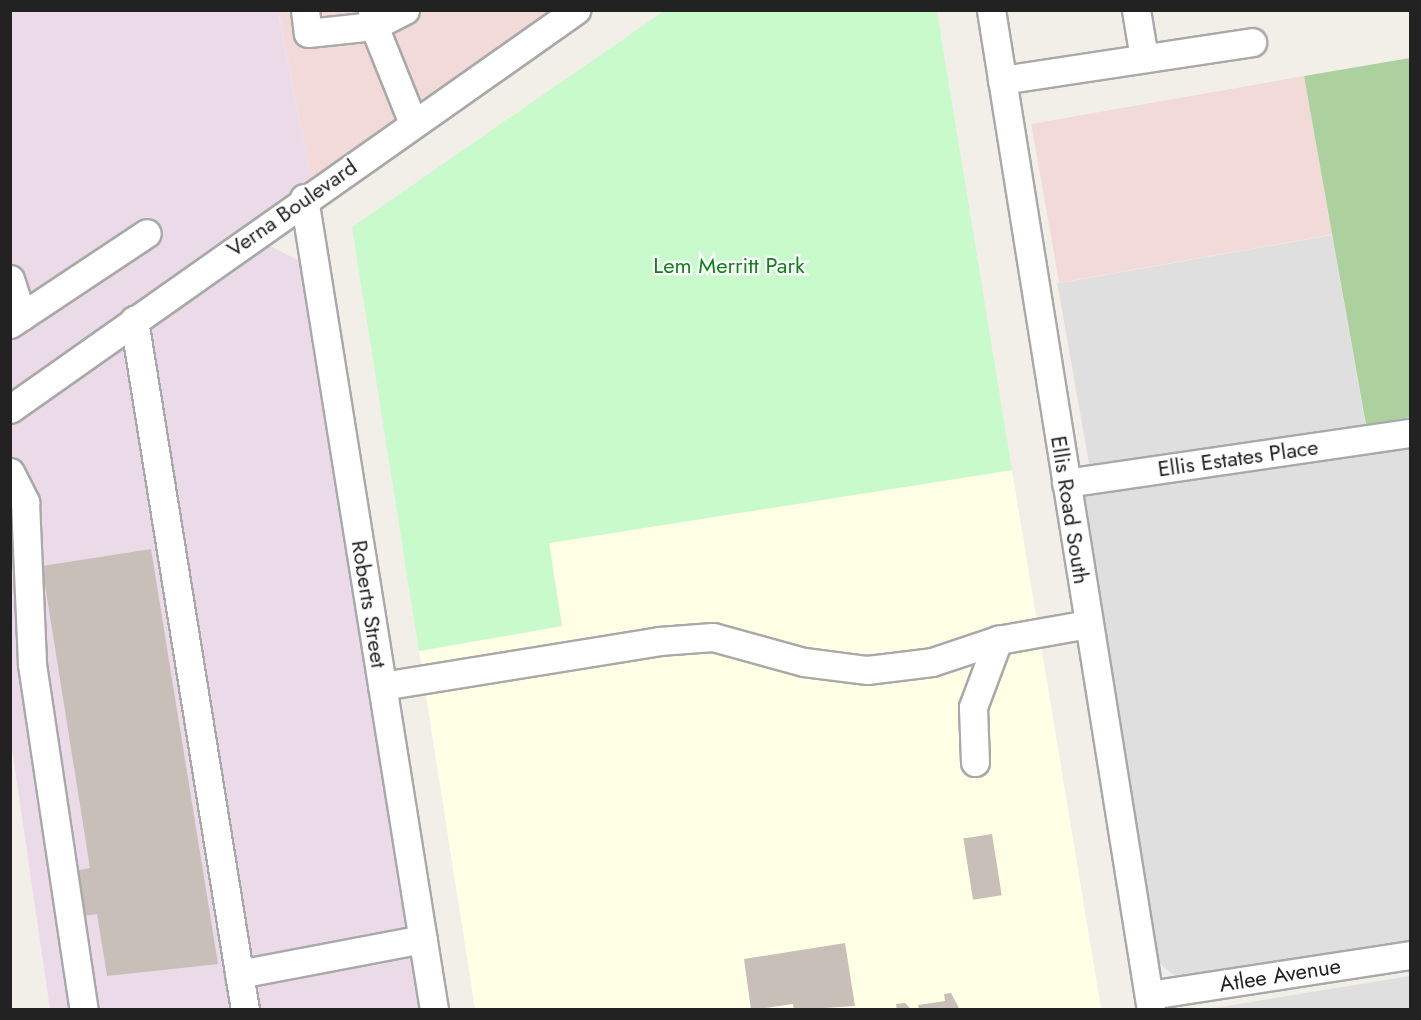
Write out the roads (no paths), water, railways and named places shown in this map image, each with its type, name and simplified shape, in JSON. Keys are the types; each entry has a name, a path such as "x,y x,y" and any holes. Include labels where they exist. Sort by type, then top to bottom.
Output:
{"street":[{"path":"305,10 308,33 405,10"},
{"name":"Verna Boulevard","path":"10,409 304,198 576,10"},
{"name":"Ellis Road South","path":"991,10 1150,1002"},
{"path":"1136,10 1144,58"},
{"path":"373,18 413,123"},
{"path":"1002,80 1252,42"},
{"name":"Roberts Street","path":"304,198 434,1010"},
{"path":"10,279 16,320 147,233"},
{"path":"134,320 245,1010"},
{"name":"Ellis Estates Place","path":"1066,483 1410,433"},
{"path":"10,472 25,502 32,664 84,1010"},
{"path":"382,686 659,641 714,637 804,662 867,670 932,662 998,640 1089,624"},
{"path":"975,762 974,707 998,640"},
{"path":"239,974 423,939"},
{"name":"Atlee Avenue","path":"1150,1002 1410,955"}],"park label":[{"name":"Lem Merritt Park","path":"729,266"}]}
